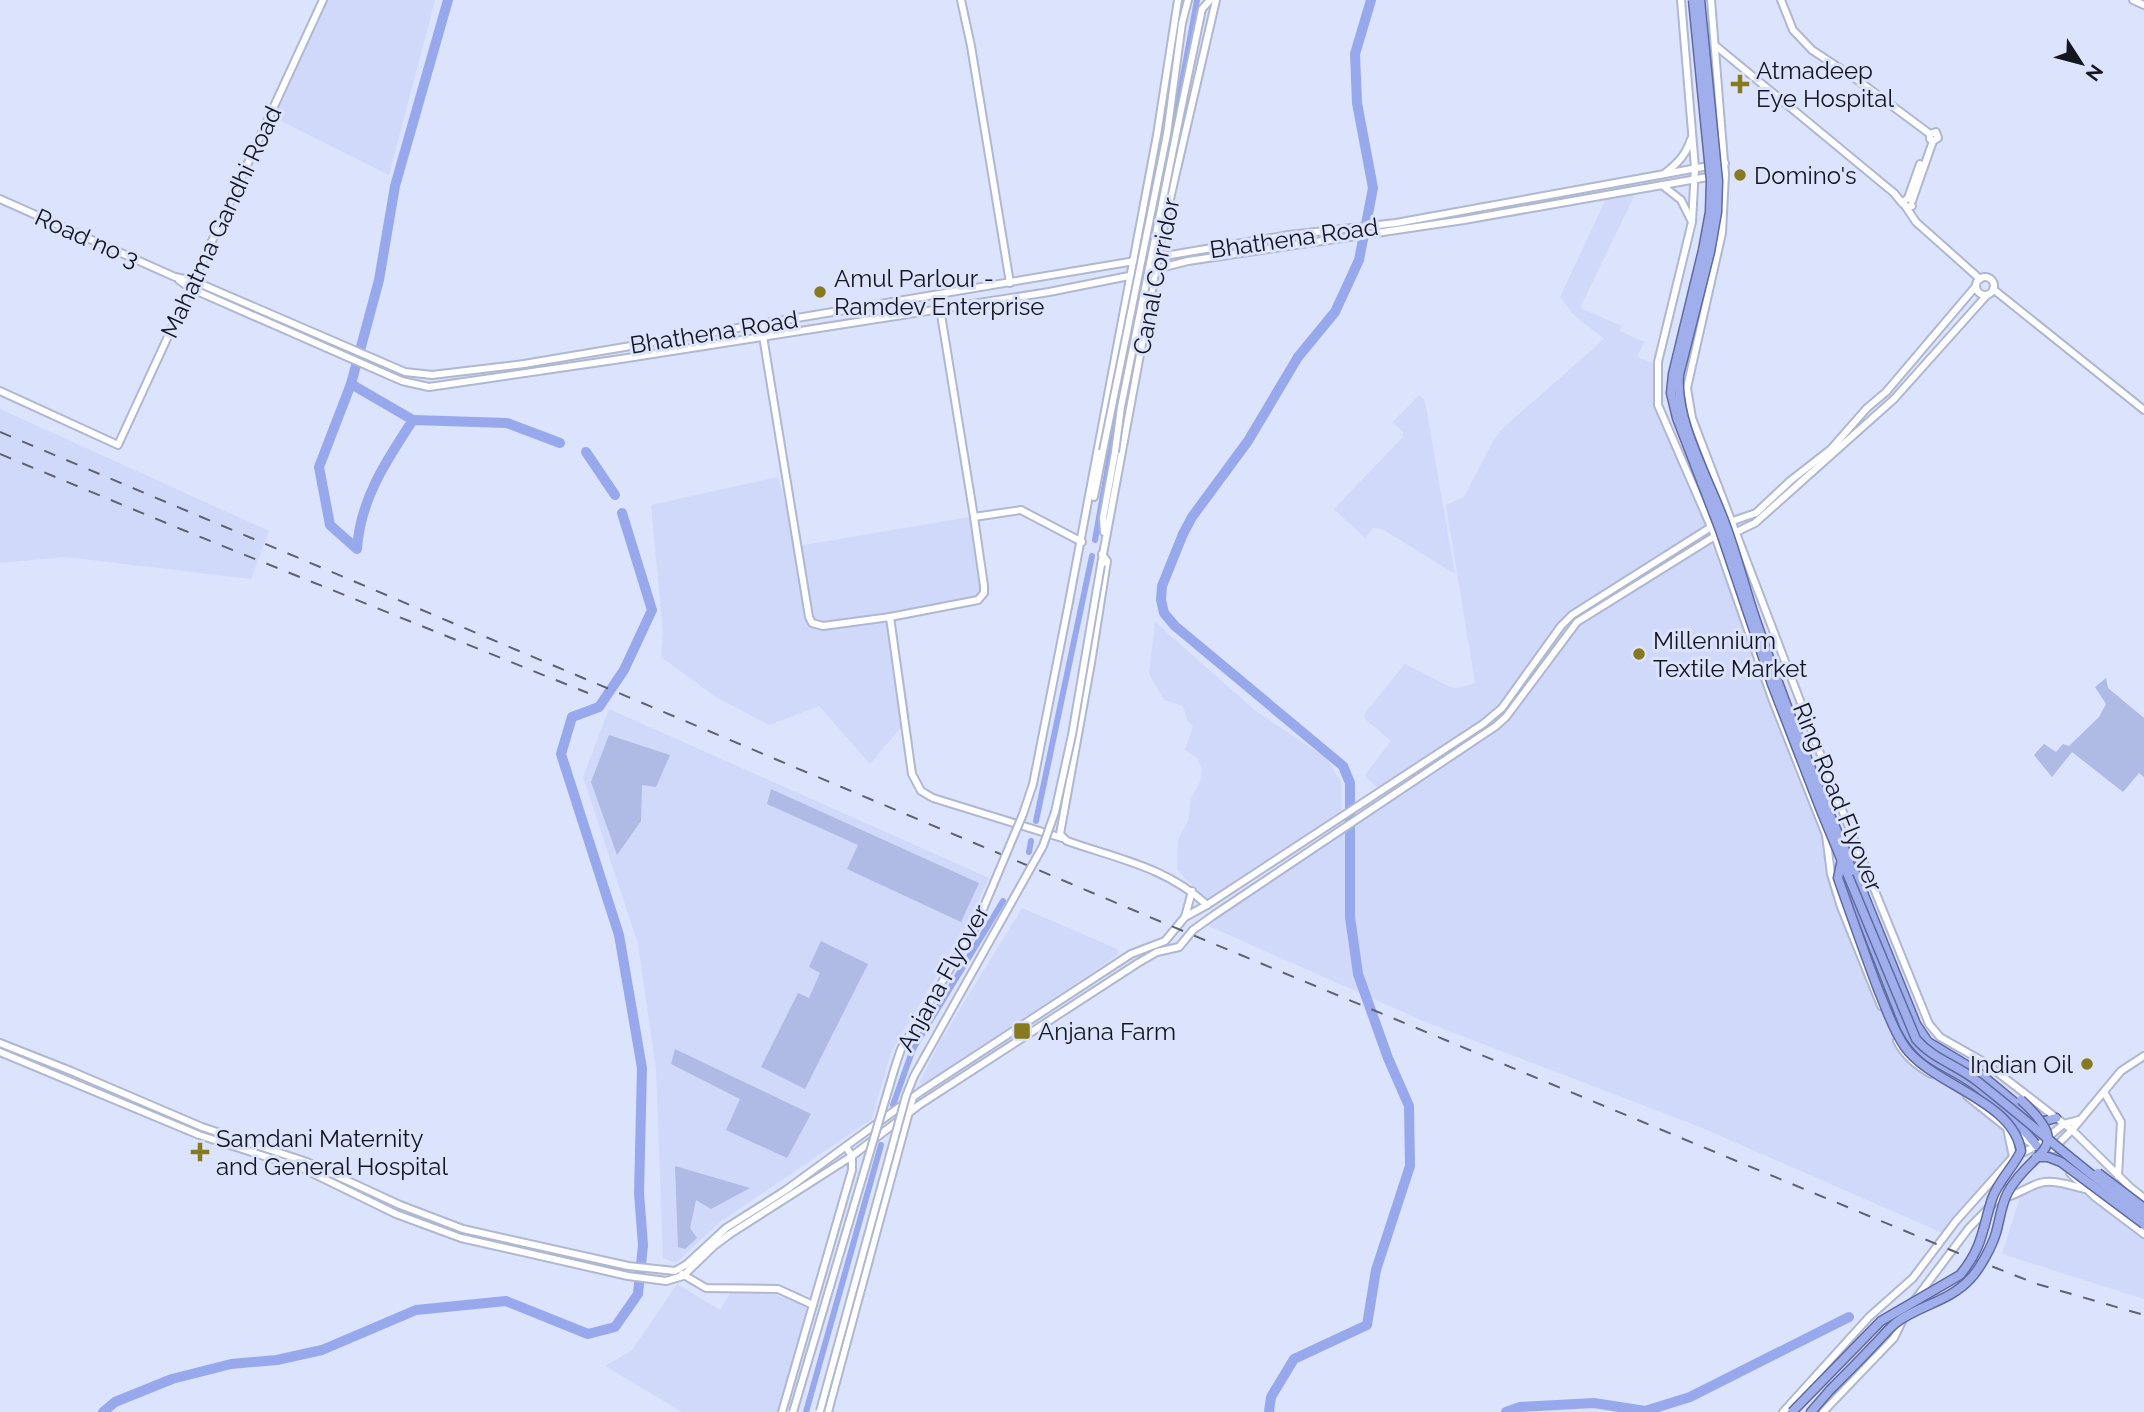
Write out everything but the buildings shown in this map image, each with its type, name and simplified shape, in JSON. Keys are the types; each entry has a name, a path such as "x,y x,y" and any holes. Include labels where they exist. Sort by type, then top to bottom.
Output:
{"highway":[{"name":"Ring Road Flyover","path":"1693,0 1709,158 1710,212 1671,393 1677,418 1720,530 1772,684 1822,813 1845,858 1921,1037 1936,1052 1979,1076 2055,1140 2144,1208"},
{"name":"Ring Road Flyover","path":"1700,0 1717,169 1717,212 1710,252 1679,375 1678,392 1683,416 1726,526 1789,711 1916,1039 1933,1056 1975,1080 2144,1215"},
{"path":"1845,858 1920,1032 1938,1049 1978,1072 2036,1120 2056,1118"},
{"path":"1845,858 1853,898 1909,1037 1927,1058 1962,1076 2010,1113 2036,1146"},
{"path":"1811,1412 1897,1322 1950,1296 1970,1280 1991,1246 2007,1194 2018,1176 2043,1152 2048,1143 2047,1129 2035,1114 1983,1071 1941,1048 1927,1035 1869,891 1845,858"},
{"path":"1791,1412 1881,1321 1960,1275 1983,1236 1992,1198 2021,1152 2019,1139 2005,1122 1967,1091 1922,1066 1905,1047 1889,1016 1838,878 1845,858"},
{"path":"1981,1261 1980,1255 2005,1188 2026,1162 2034,1158 2048,1157 2061,1162 2144,1224"}],"street":[{"name":"Mahatma Gandhi Road","path":"0,391 118,445 323,0"},
{"path":"961,0 973,54 1010,283"},
{"path":"1083,533 1167,82 1178,0"},
{"path":"1083,533 1090,516 1167,134 1182,23 1188,0"},
{"path":"1104,541 1103,519 1121,407 1202,9 1213,0"},
{"name":"Canal Corridor","path":"1102,554 1164,225 1213,0"},
{"path":"1681,0 1695,168 1692,222 1657,366 1658,405 1715,536 1773,701 1826,835 1831,873 1841,908 1889,1027 1903,1052 1918,1067 1967,1096 2007,1128 2049,1153 2095,1197"},
{"path":"1711,0 1725,174 1722,233 1687,388 1692,418 1734,534 1929,1024 1940,1037 1984,1062 2072,1130 2144,1198"},
{"path":"1781,0 1793,30 1812,50 1856,79 1931,138 1908,203"},
{"path":"2133,0 2144,5"},
{"path":"0,1052 199,1135 304,1169 396,1214 461,1238 628,1276 666,1281 681,1273 730,1234 852,1156 909,1112 1138,963 1157,952 1179,947 1193,930 1206,920 1496,726 1506,717 1577,622 1715,536 1734,534 1755,523 1894,399 1993,289 1993,283 1989,279 1980,279 1916,222 1908,203 1716,47"},
{"path":"1663,176 1688,150 1692,136"},
{"name":"Bhathena Road","path":"338,354 402,381 421,386 438,386 940,309 1129,276 1188,261 1326,242 1582,188 1663,176 1725,163"},
{"path":"1395,227 1725,174"},
{"path":"1662,185 1681,200 1692,222"},
{"name":"Road no 3","path":"0,199 174,276 338,354"},
{"name":"Bhathena Road","path":"342,345 405,372 432,375 524,363 938,296 1289,235 1395,227"},
{"path":"681,1273 726,1228 846,1147 913,1097 1132,954 1165,941 1185,917 1333,824 1477,728 1502,708 1561,626 1577,611 1711,527 1756,513 1790,481 1831,449 1867,408 1886,392 1980,279"},
{"name":"Road no 3","path":"192,285 342,345"},
{"path":"1976,286 1979,294 1987,295"},
{"path":"1993,289 2144,410"},
{"path":"761,324 810,620 815,625 823,626 890,617 978,600 984,586 938,296"},
{"path":"974,517 1021,510 1082,541"},
{"name":"Anjana Flyover","path":"793,1412 898,1058 975,928 1033,784 1083,533"},
{"path":"1062,838 1061,829 1107,561 1102,554"},
{"name":"Anjana Flyover","path":"820,1412 902,1109 914,1076 1050,829 1072,735 1102,554"},
{"path":"890,617 912,774 921,792 1160,872 1192,891 1207,905"},
{"path":"1185,917 1192,891"},
{"path":"0,1044 202,1127 307,1162 400,1205 463,1228 628,1266 681,1273 706,1288 778,1289 813,1305"},
{"path":"1823,1412 1894,1338 1908,1309 1969,1228 1997,1198 2072,1130 2121,1072 2144,1056"},
{"path":"2104,1092 2121,1122 2118,1176"},
{"path":"828,1412 913,1097"},
{"path":"1783,1412 1870,1317 1913,1278 1956,1221 2012,1157 2036,1146 2064,1124 2081,1119"},
{"path":"2007,1128 2012,1157"},
{"path":"782,1412 852,1170 852,1156 846,1147"},
{"path":"1997,1198 2013,1197 2041,1182 2068,1184 2087,1190 2144,1234"},
{"path":"2108,1206 2125,1182"},
{"path":"1889,1300 1896,1304 1902,1321"}],"shaded area":[{"path":"326,0 435,0 389,175 273,117"},
{"path":"1636,192 1580,308 1622,326 1620,331 1644,342 1637,357 1656,364 1656,403 1706,527 1571,614 1501,707 1380,791 1365,775 1391,741 1365,719 1364,714 1405,664 1450,687 1475,683 1446,505 1464,497 1493,441 1503,428 1604,339 1575,316 1560,297 1607,197"},
{"path":"1419,395 1425,401 1455,574 1382,529 1373,528 1365,538 1334,509 1403,437 1403,432 1393,422"},
{"path":"0,409 269,531 251,579 66,557 0,563"},
{"path":"778,477 798,546 969,517 984,602 895,620 910,717 870,764 819,706 769,725 716,697 661,657 663,633 651,505"},
{"path":"1711,543 1824,835 1829,874 1863,968 1902,1052 2006,1129 2011,1158 1945,1234 1700,1127 1428,1023 1204,924 1495,733 1505,725 1578,623"},
{"path":"1155,622 1256,711 1326,758 1341,782 1342,813 1207,900 1177,870 1178,840 1188,821 1191,798 1200,782 1202,769 1197,758 1185,750 1193,726 1187,720 1183,706 1164,700 1149,674"},
{"path":"2106,678 2108,688 2144,718 2144,777 2139,773 2123,792 2072,752 2052,777 2034,755 2044,744 2056,752 2063,744 2069,746 2099,717 2106,704 2095,687"},
{"path":"609,709 989,878 968,923 891,1052 872,1119 720,1222 676,1263 663,1258 656,1069 638,944 583,777"},
{"path":"609,735 670,755 656,787 642,785 641,821 617,855 591,782"},
{"path":"771,789 979,883 961,922 847,869 858,845 767,804"},
{"path":"1022,908 1117,949 1119,954 922,1087 920,1081 941,1040"},
{"path":"821,941 868,964 805,1089 761,1067 798,993 809,998 820,973 809,967"},
{"path":"675,1049 811,1114 787,1158 726,1130 740,1099 671,1064"},
{"path":"675,1166 750,1188 711,1209 696,1200 690,1228 697,1238 685,1249 678,1247"},
{"path":"2041,1184 2068,1186 2088,1192 2144,1237 2144,1299 2002,1254 2020,1197"},
{"path":"677,1284 720,1310 731,1292 766,1291 812,1308 777,1412 682,1412 605,1366 632,1350"}],"waterway":[{"path":"448,0 395,186 379,280 351,384 319,467 330,525 357,549 369,497 384,466 413,420 507,423 560,443"},
{"path":"1147,256 1197,0"},
{"path":"1269,1412 1271,1397 1294,1359 1367,1325 1376,1270 1410,1166 1409,1106 1388,1058 1358,974 1350,917 1350,783 1343,766 1175,626 1164,613 1162,586 1192,517 1248,441 1298,357 1335,312 1359,260 1373,188 1357,103 1355,54 1371,0"},
{"path":"1095,540 1141,281"},
{"path":"351,384 413,420"},
{"path":"586,452 615,495"},
{"path":"103,1412 115,1402 172,1379 231,1364 277,1360 322,1350 416,1310 506,1301 588,1334 615,1327 638,1294 643,1245 639,1193 642,1068 619,935 561,754 572,717 599,707 624,670 652,610 622,513"},
{"path":"1036,821 1092,556"},
{"path":"1029,852 1031,841"},
{"path":"893,1105 913,1049 1003,901"},
{"path":"806,1412 881,1145"},
{"path":"1506,1412 1520,1407 1594,1403 1645,1411 1690,1397 1849,1317"}],"railway":[{"path":"0,432 1171,926 1958,1253 2037,1284 2144,1315"},
{"path":"0,454 588,693"}],"place":[{"name":"Atmadeep Eye Hospital","path":"1740,84"},
{"name":"Domino's","path":"1740,175"},
{"name":"Amul Parlour - Ramdev Enterprise","path":"820,292"},
{"name":"Millennium Textile Market","path":"1639,654"},
{"name":"Anjana Farm","path":"1022,1031"},
{"name":"Indian Oil","path":"2087,1064"},
{"name":"Samdani Maternity and General Hospital","path":"200,1152"}]}
